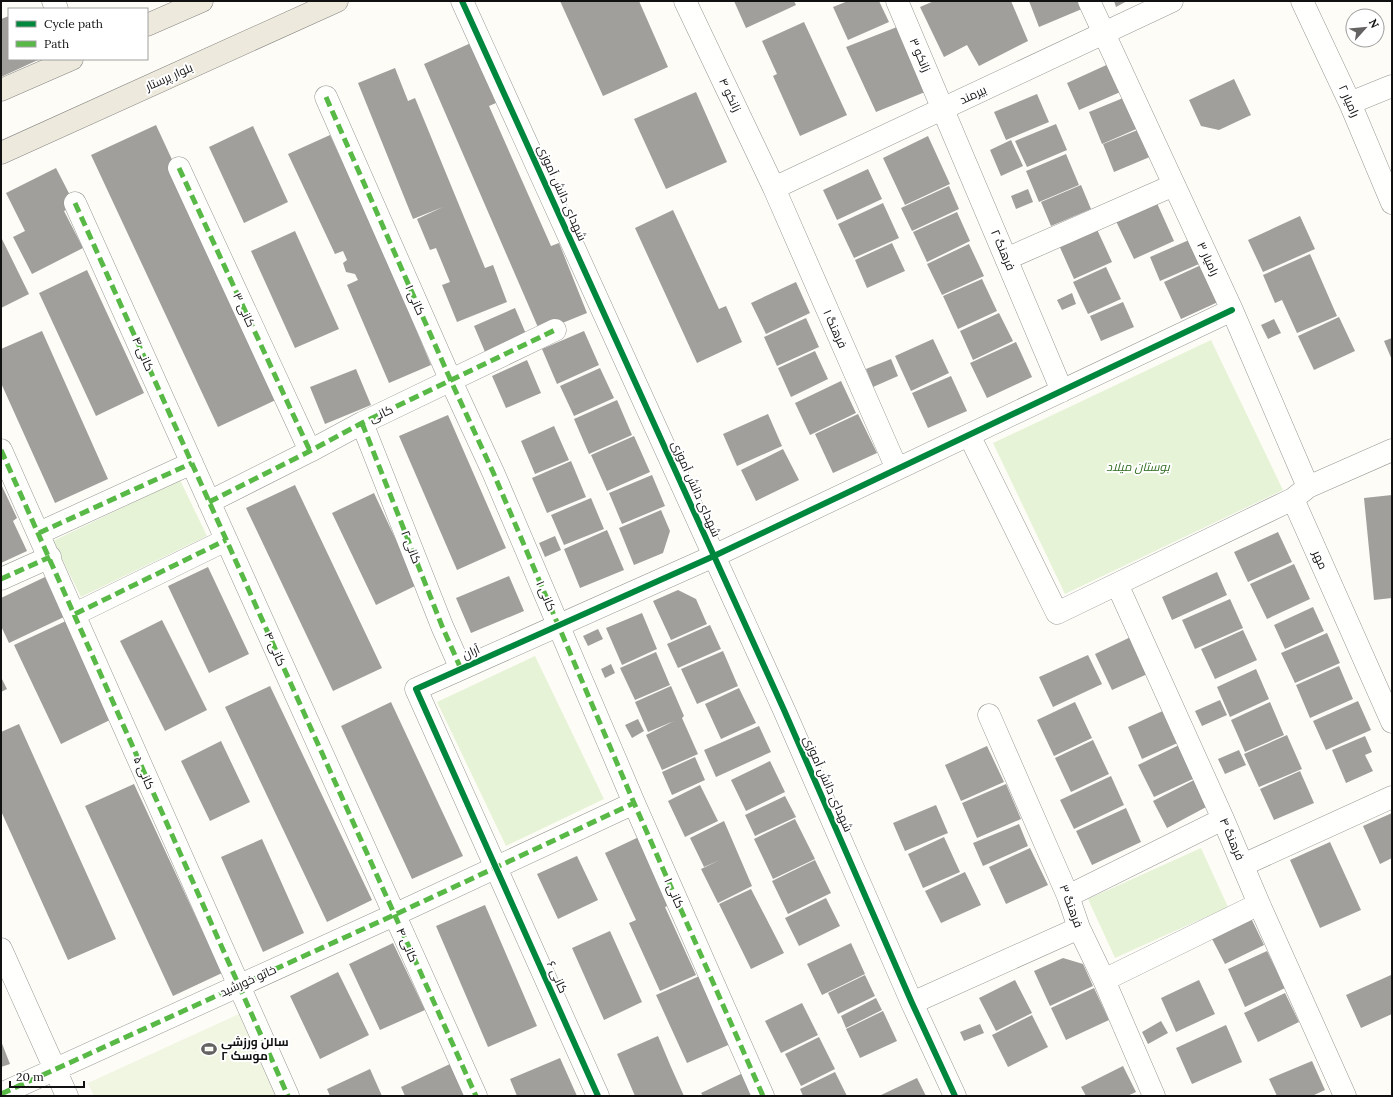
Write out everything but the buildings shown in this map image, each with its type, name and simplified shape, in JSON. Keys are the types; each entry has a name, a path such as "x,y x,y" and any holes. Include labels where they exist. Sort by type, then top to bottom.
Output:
{"main road":[{"path":"148,25 202,1"},
{"name":"بلوار پرستار","path":"1,153 337,1"},
{"path":"1,90 70,60"}],"street":[{"name":"شهدای دانش آموزی","path":"462,1 784,710 912,1003 955,1096"},
{"name":"زانکو ۴","path":"685,1 774,188"},
{"name":"زانکو ۳","path":"897,1 943,109"},
{"name":"رامیار ۳","path":"1089,1 1232,310 1300,493"},
{"name":"بیرمند","path":"774,188 1172,1"},
{"name":"رامیار ۲","path":"1302,1 1350,103 1392,203"},
{"path":"1350,103 1392,86"},
{"name":"کانی ۱","path":"326,97 450,382 493,472 634,803 763,1096"},
{"name":"فرهنگ ۲","path":"943,109 1062,391"},
{"name":"کانی ۳","path":"178,168 310,452"},
{"path":"1006,259 1174,185"},
{"name":"فرهنگ ۱","path":"774,188 897,469"},
{"name":"کانی ۴","path":"75,202 476,1096"},
{"name":"آران","path":"495,868 416,689 714,556 1232,310"},
{"name":"کانی","path":"209,502 310,452 362,423 450,382 555,330"},
{"name":"کانی ۲","path":"362,423 442,626 461,669"},
{"path":"969,435 1057,613 1300,493 1392,450"},
{"name":"کانی ۵","path":"1,450 50,557 238,986 288,1096"},
{"path":"39,533 192,464"},
{"name":"مهر","path":"1300,493 1392,722"},
{"path":"74,614 226,540"},
{"path":"1,579 50,557"},
{"name":"فرهنگ ۴","path":"1117,584 1223,819 1259,904 1345,1096"},
{"name":"فرهنگ ۳","path":"989,715 1068,896 1079,928 1104,980 1154,1096"},
{"path":"1243,865 1392,797"},
{"name":"خاتو خورشید","path":"1,1094 394,916 634,803"},
{"path":"1068,896 1223,819"},
{"name":"کانی ۶","path":"495,868 598,1096"},
{"path":"1104,980 1259,904"},
{"path":"912,1003 1079,928"},
{"path":"1,949 67,1096"}],"green space":[{"name":"بوستان میلاد","path":"1211,340 1283,490 1065,594 993,443"},
{"path":"180,480 207,536 81,597 53,541"},
{"path":"535,656 604,799 506,846 437,702"},
{"path":"1201,848 1228,907 1115,958 1088,899"},
{"name":"سالن ورزشی موسک ۲","path":"239,1014 276,1096 94,1096 88,1083"}],"marked path":[{"path":"326,97 451,381 493,472 634,803 763,1096"},
{"path":"179,168 310,451"},
{"path":"75,203 476,1096"},
{"path":"209,502 362,423 555,330"},
{"path":"362,423 442,626 461,669"},
{"path":"1,450 288,1096"},
{"path":"39,533 192,463"},
{"path":"75,614 226,540"},
{"path":"1,579 50,557"},
{"path":"1,1094 394,915 634,803"}],"cycle path":[{"path":"462,1 784,710 912,1003 955,1096"},
{"path":"598,1096 416,689 714,556 1232,310"}],"place":[{"name":"سالن ورزشی موسک ۲","path":"209,1049"}]}
